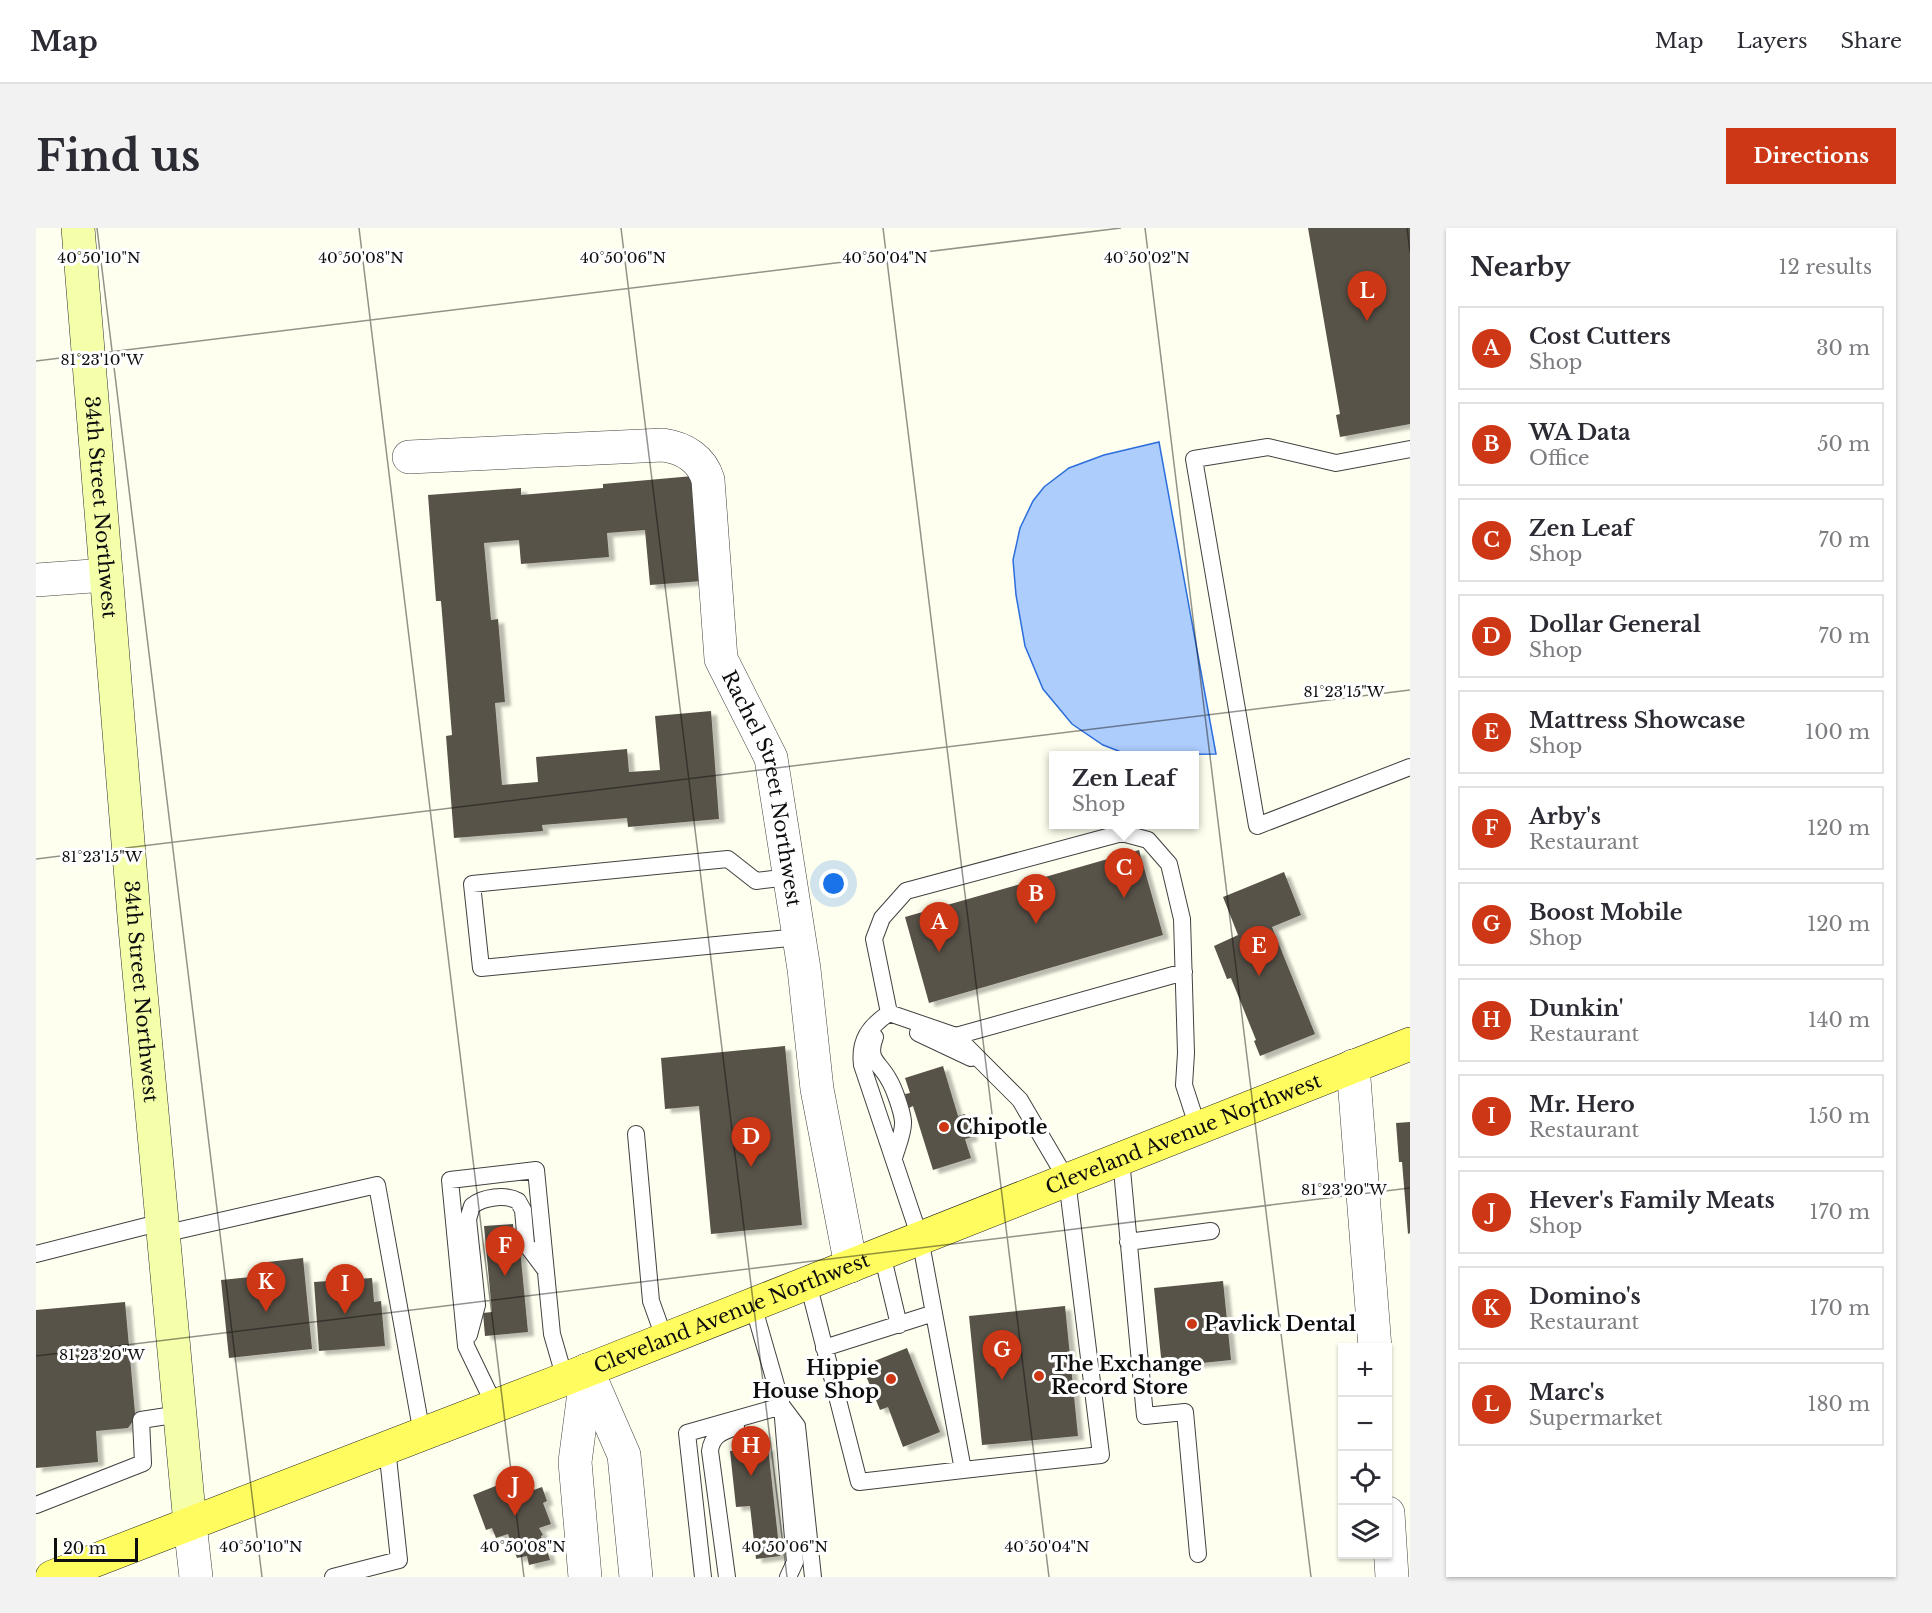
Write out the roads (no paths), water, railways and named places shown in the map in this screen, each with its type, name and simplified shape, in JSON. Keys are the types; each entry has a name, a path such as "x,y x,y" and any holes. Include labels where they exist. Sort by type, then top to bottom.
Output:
{"main road":[{"name":"Cleveland Avenue Northwest","path":"52,1577 576,1375 1410,1044"}],"street":[{"name":"34th Street Northwest","path":"78,228 135,928 196,1577"},
{"name":"Rachel Street Northwest","path":"409,457 663,445 684,451 702,466 708,480 721,659 771,758 804,969 817,1089 851,1266"},
{"path":"36,580 106,575"},
{"path":"1353,1066 1375,1343"},
{"path":"576,1375 575,1462 585,1577"},
{"path":"576,1375 624,1455 636,1577"},
{"path":"1391,1559 1392,1577"}],"lane":[{"path":"1410,449 1336,463 1268,447 1194,459 1257,826 1410,767"},
{"path":"890,1013 874,939 882,918 906,891 1122,833 1148,840 1169,864 1182,919 1186,1053 1184,1085 1198,1128"},
{"path":"789,877 756,881 728,859 472,884 481,968 799,938"},
{"path":"956,1036 1184,972"},
{"path":"808,1283 859,1482 1101,1455 1066,1180 1020,1100 956,1036 890,1013"},
{"path":"890,1013 869,1029 862,1045 862,1065 920,1238 963,1470"},
{"path":"894,1158 903,1121 890,1081 873,1056 874,1040 879,1032 889,1025 903,1026 982,1063"},
{"path":"636,1134 651,1300 665,1340"},
{"path":"1120,1159 1144,1416 1185,1412 1198,1554"},
{"path":"495,1406 466,1346 450,1180 536,1170 552,1334 576,1375"},
{"path":"36,1254 377,1185 422,1434"},
{"path":"466,1346 477,1305 468,1219 472,1206 482,1200 508,1197 518,1201 523,1210 526,1244 545,1269"},
{"path":"1128,1242 1211,1231"},
{"path":"882,1254 899,1324"},
{"path":"753,1305 782,1406 795,1556 793,1568 788,1577"},
{"path":"824,1348 934,1314"},
{"path":"703,1577 687,1433 782,1406"},
{"path":"782,1406 797,1426 813,1577"},
{"path":"36,1505 143,1462 141,1420 180,1414"},
{"path":"727,1577 710,1451 714,1438 719,1433 738,1426 750,1415"},
{"path":"333,1577 375,1572 399,1560 387,1448"}],"water":[{"path":"1159,442 1216,754 1199,754 1199,751 1119,751 1103,745 1072,724 1043,689 1025,646 1016,595 1013,560 1020,528 1033,501 1044,487 1069,468 1104,455"}],"place":[{"name":"Marc's","path":"1367,321"},
{"name":"Zen Leaf","path":"1124,898"},
{"name":"WA Data","path":"1036,924"},
{"name":"Cost Cutters","path":"939,952"},
{"name":"Mattress Showcase","path":"1259,976"},
{"name":"Chipotle","path":"944,1127"},
{"name":"Dollar General","path":"751,1167"},
{"name":"Arby's","path":"505,1276"},
{"name":"Domino's","path":"266,1312"},
{"name":"Mr. Hero","path":"345,1314"},
{"name":"Pavlick Dental","path":"1192,1324"},
{"name":"The Exchange Record Store","path":"1039,1376"},
{"name":"Hippie House Shop","path":"891,1379"},
{"name":"Boost Mobile","path":"1002,1380"},
{"name":"Dunkin'","path":"751,1476"},
{"name":"Hever's Family Meats","path":"515,1516"}]}
